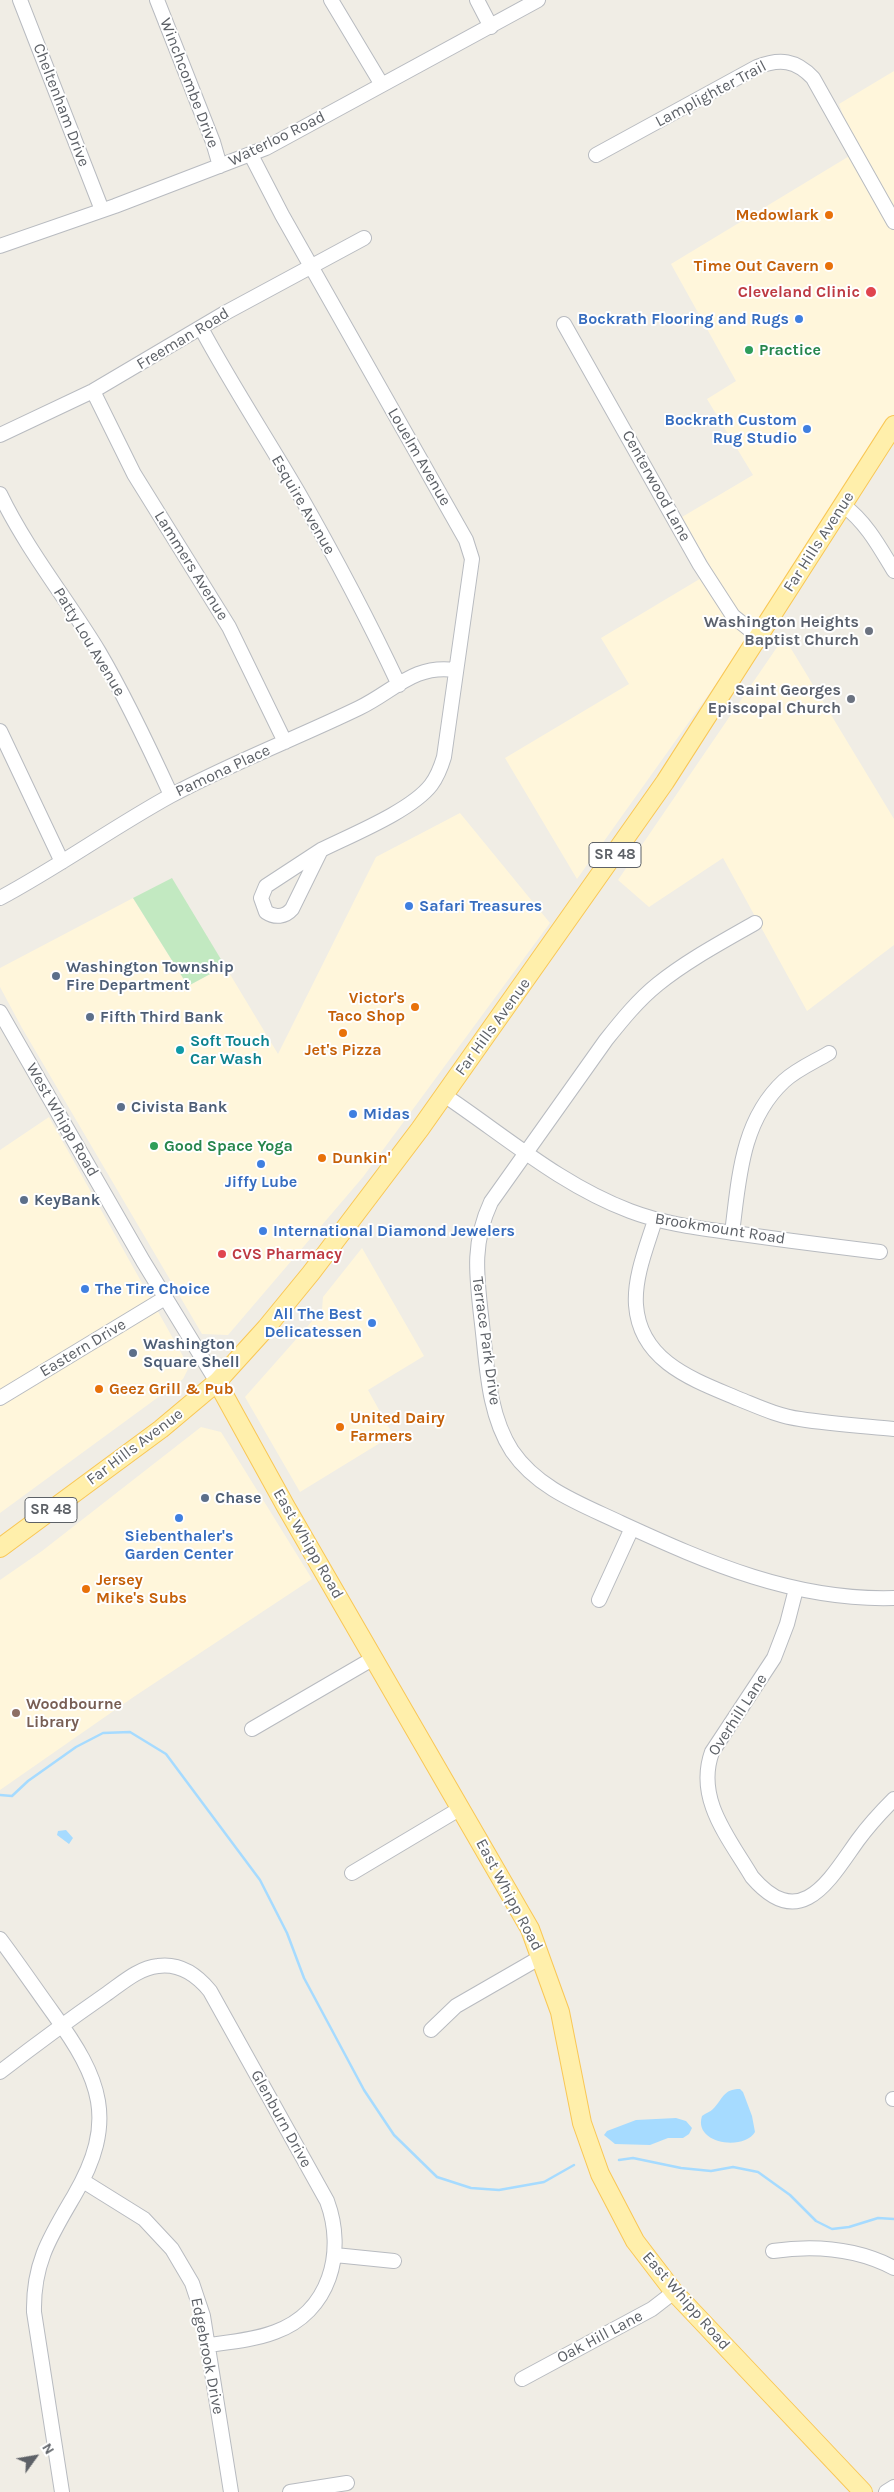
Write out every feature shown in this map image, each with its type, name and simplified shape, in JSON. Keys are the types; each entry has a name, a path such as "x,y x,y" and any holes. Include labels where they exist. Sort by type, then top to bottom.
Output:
{"main road":[{"name":"Far Hills Avenue","path":"0,1548 162,1429 217,1382 266,1328 311,1273 444,1095 666,782 894,425"},
{"name":"East Whipp Road","path":"217,1382 521,1911 541,1956 560,2012 582,2123 600,2174 635,2241 674,2292 863,2492"}],"street":[{"name":"Cheltenham Drive","path":"20,0 102,210"},
{"name":"Winchcombe Drive","path":"157,0 213,142 220,166"},
{"path":"331,0 382,85"},
{"path":"477,0 491,27"},
{"name":"Waterloo Road","path":"0,246 251,155 538,0"},
{"name":"Lamplighter Trail","path":"596,156 757,67 767,63 788,61 804,69 813,78 894,222"},
{"name":"Louelm Avenue","path":"251,155 266,186 470,547 472,564 455,670 444,757 431,785 410,804 320,850"},
{"name":"Freeman Road","path":"0,435 93,391 201,328 364,238"},
{"name":"Centerwood Lane","path":"564,324 700,565 733,616 759,637"},
{"name":"Esquire Avenue","path":"201,328 236,393 297,492 332,554 399,685"},
{"name":"Lammers Avenue","path":"93,391 139,483 229,627 285,742"},
{"name":"Patty Lou Avenue","path":"0,494 24,537 99,653 144,738 171,795"},
{"path":"843,505 864,525 894,571"},
{"name":"Pamona Place","path":"0,898 171,795 361,707 423,670 442,668 455,670"},
{"path":"0,731 62,862"},
{"path":"320,850 292,909 284,915 277,916 266,912 261,898 266,886 320,850"},
{"name":"Terrace Park Drive","path":"755,923 691,960 643,998 606,1040 491,1202 480,1231 476,1251 476,1266 485,1353 496,1417 513,1452 547,1486 632,1528 736,1572 796,1589 857,1597 894,1598"},
{"name":"West Whipp Road","path":"0,1012 4,1026 217,1382"},
{"path":"732,1233 742,1158 758,1115 785,1081 830,1053"},
{"name":"Brookmount Road","path":"444,1095 579,1187 621,1208 655,1220 702,1230 880,1252"},
{"path":"655,1220 638,1282 636,1306 643,1333 657,1354 668,1365 701,1383 776,1414 798,1419 894,1429"},
{"name":"Eastern Drive","path":"0,1398 165,1298"},
{"path":"599,1600 632,1528"},
{"name":"Overhill Lane","path":"796,1589 787,1624 774,1658 712,1752 707,1768 706,1784 711,1805 752,1877 760,1886 776,1897 793,1900 808,1898 826,1885 868,1827 894,1799"},
{"path":"252,1729 374,1658"},
{"path":"352,1872 461,1808"},
{"path":"0,1939 62,2025 88,2065 99,2109 96,2147 83,2181 46,2244 36,2272 33,2292 34,2312 62,2492"},
{"path":"430,2030 456,2006 541,1956"},
{"name":"Glenburn Drive","path":"0,2072 62,2025 147,1968 176,1966 202,1981 210,1991 326,2201 334,2227 335,2255 325,2288 314,2304 298,2319 282,2329 265,2336 208,2346"},
{"name":"Edgebrook Drive","path":"83,2181 144,2219 172,2249 184,2266 198,2299 208,2346 231,2492"},
{"path":"773,2251 806,2248 847,2251 880,2261 894,2268"},
{"path":"335,2255 394,2261"},
{"name":"Oak Hill Lane","path":"522,2379 652,2309 674,2292"},
{"path":"290,2492 347,2483"},
{"path":"886,2492 894,2488"}],"shaded area":[{"path":"894,71 894,429 828,527 577,879 505,758 629,684 601,638 713,571 682,517 753,475 707,399 736,381 671,264 856,152 839,104"},
{"path":"784,637 894,819 894,945 807,1011 723,858 649,907 618,880"},
{"path":"460,813 550,923 363,1177 228,1335 202,1334 22,1028 0,987 0,968 133,898 188,986 225,966 278,1054 376,857"},
{"path":"49,1117 189,1367 183,1379 0,1513 0,1150"},
{"path":"362,1248 424,1356 368,1390 393,1435 300,1492 245,1397 322,1310 323,1297"},
{"path":"201,1427 221,1432 312,1579 135,1696 0,1790 0,1580 42,1551"}],"green space":[{"path":"172,878 225,966 188,986 133,898"}],"water":[{"path":"66,1830 73,1838 69,1844 57,1835 58,1831"},
{"path":"734,2089 740,2089 743,2092 752,2116 755,2132 749,2138 731,2143 721,2142 712,2138 705,2133 701,2126 702,2116 713,2109 724,2095"},
{"path":"676,2118 686,2121 692,2128 689,2134 683,2138 668,2138 650,2145 615,2144 604,2135 607,2131 636,2120"}],"waterway":[{"path":"0,1795 12,1796 28,1781 76,1747 103,1733 130,1732 166,1754 260,1880 287,1933 304,1978 364,2090 394,2135 437,2177 471,2188 499,2190 544,2182 574,2165"},
{"path":"619,2160 633,2158 681,2168 711,2171 733,2167 758,2172 790,2195 816,2221 832,2229 849,2227 878,2218 894,2219"}],"place":[{"name":"Medowlark","path":"829,215"},
{"name":"Time Out Cavern","path":"829,266"},
{"name":"Cleveland Clinic","path":"871,292"},
{"name":"Bockrath Flooring and Rugs","path":"799,319"},
{"name":"Practice","path":"749,350"},
{"name":"Bockrath Custom Rug Studio","path":"807,429"},
{"name":"Washington Heights Baptist Church","path":"869,631"},
{"name":"Saint Georges Episcopal Church","path":"851,699"},
{"name":"Safari Treasures","path":"409,906"},
{"name":"Washington Township Fire Department","path":"56,976"},
{"name":"Victor's Taco Shop","path":"415,1007"},
{"name":"Fifth Third Bank","path":"90,1017"},
{"name":"Jet's Pizza","path":"343,1033"},
{"name":"Soft Touch Car Wash","path":"180,1050"},
{"name":"Civista Bank","path":"121,1107"},
{"name":"Midas","path":"353,1114"},
{"name":"Good Space Yoga","path":"154,1146"},
{"name":"Dunkin'","path":"322,1158"},
{"name":"Jiffy Lube","path":"261,1164"},
{"name":"KeyBank","path":"24,1200"},
{"name":"International Diamond Jewelers","path":"263,1231"},
{"name":"CVS Pharmacy","path":"222,1254"},
{"name":"The Tire Choice","path":"85,1289"},
{"name":"All The Best Delicatessen","path":"372,1323"},
{"name":"Washington Square Shell","path":"133,1353"},
{"name":"Geez Grill & Pub","path":"99,1389"},
{"name":"United Dairy Farmers","path":"340,1427"},
{"name":"Chase","path":"205,1498"},
{"name":"Siebenthaler's Garden Center","path":"179,1518"},
{"name":"Jersey Mike's Subs","path":"86,1589"},
{"name":"Woodbourne Library","path":"16,1713"}]}
